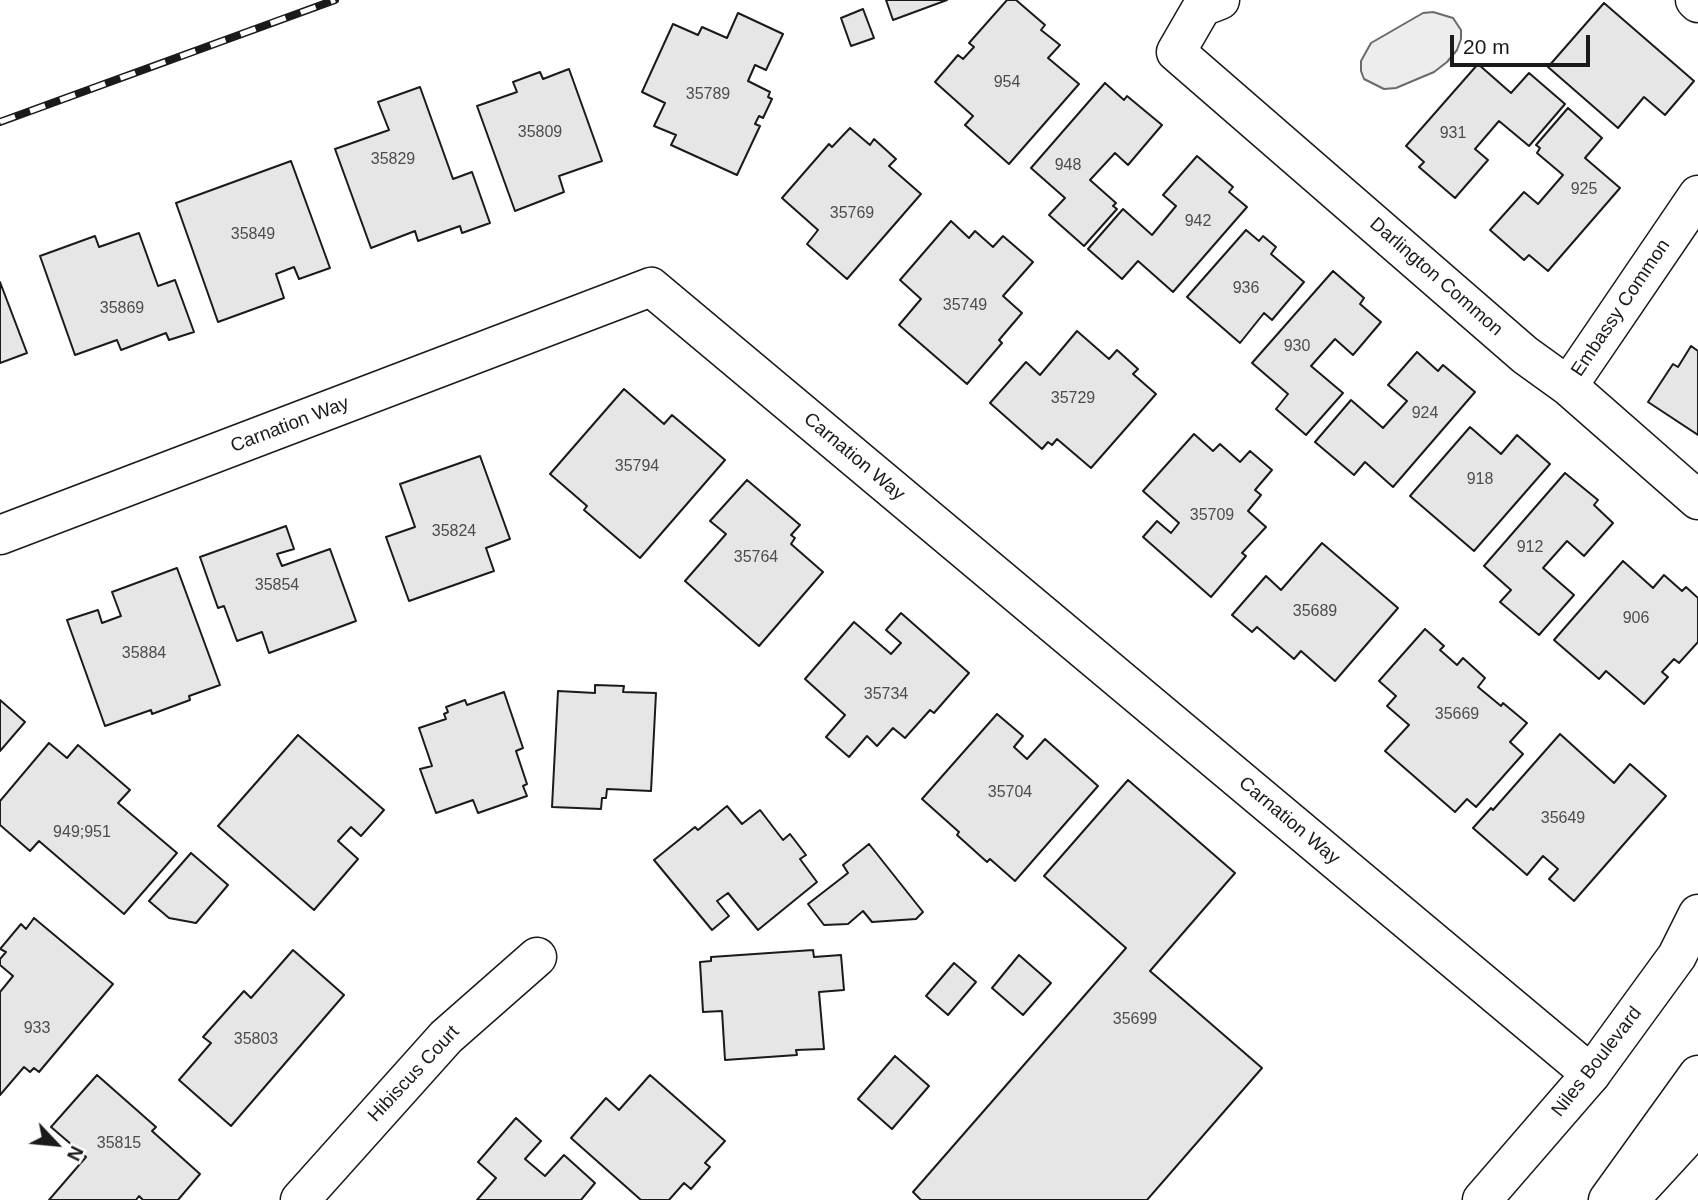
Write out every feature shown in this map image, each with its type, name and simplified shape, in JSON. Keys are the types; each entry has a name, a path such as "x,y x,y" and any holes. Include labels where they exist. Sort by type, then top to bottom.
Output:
{"street":[{"name":"Darlington Common","path":"1220,0 1202,7 1177,52 1525,355 1568,386 1698,500"},
{"name":"Embassy Common","path":"1568,386 1698,195"},
{"name":"Carnation Way","path":"0,535 651,287 1591,1074"},
{"name":"Niles Boulevard","path":"1482,1200 1591,1074 1677,956 1698,914"},
{"name":"Hibiscus Court","path":"300,1200 446,1037 537,957"},
{"path":"1608,1200 1698,1075"},
{"path":"1629,1200 1698,1125"}],"shaded area":[{"path":"1433,12 1453,18 1461,30 1457,50 1447,62 1434,72 1396,88 1384,89 1364,79 1361,61 1371,43 1423,13"}],"building":[{"path":"886,0 947,0 893,20"},
{"path":"1007,0 1016,0 1045,25 1041,30 1060,45 1048,58 1079,84 1009,164 965,125 973,116 935,82 958,55 963,59 974,47 969,43"},
{"path":"1604,3 1694,81 1665,115 1644,97 1618,128 1548,67"},
{"path":"863,9 874,38 851,46 841,18"},
{"path":"738,13 783,34 766,70 755,65 748,81 770,92 768,97 772,99 763,118 759,116 755,124 760,126 737,175 671,145 676,135 654,126 665,103 642,92 673,24 698,35 702,27 727,38"},
{"path":"1478,64 1511,93 1529,73 1565,104 1529,146 1499,121 1475,149 1488,160 1455,198 1419,167 1424,162 1406,146"},
{"path":"569,69 602,161 559,176 564,192 515,211 477,106 517,92 513,82 540,72 543,79"},
{"path":"1105,83 1124,100 1127,96 1162,125 1128,165 1115,153 1090,180 1116,203 1113,206 1117,209 1084,246 1049,215 1065,198 1031,168"},
{"path":"420,87 453,179 472,172 490,223 462,233 460,226 418,241 415,231 371,248 335,149 389,130 378,102"},
{"path":"1568,108 1602,138 1585,158 1620,188 1548,271 1529,255 1524,260 1490,230 1524,192 1538,204 1563,175 1537,153 1540,148 1536,145"},
{"path":"850,128 870,145 874,139 896,159 889,166 921,194 847,279 807,244 818,230 782,198 829,144 832,147"},
{"path":"1197,156 1233,187 1229,192 1247,207 1173,292 1138,261 1122,279 1088,249 1123,209 1152,235 1176,206 1163,195"},
{"path":"291,161 330,268 299,279 294,267 276,274 284,298 218,322 176,203"},
{"path":"951,221 969,238 975,231 993,247 1003,236 1033,262 1003,296 1022,313 999,340 1002,343 967,384 899,325 921,299 900,280"},
{"path":"1246,230 1259,241 1263,236 1276,247 1271,254 1304,282 1272,320 1264,313 1240,343 1187,297"},
{"path":"139,233 158,286 175,280 194,332 169,340 166,333 121,350 117,340 75,355 40,256 95,236 99,247"},
{"path":"1333,271 1364,298 1360,304 1381,322 1353,355 1335,339 1311,366 1343,393 1306,435 1276,409 1288,394 1252,363"},
{"path":"0,282 27,353 0,363"},
{"path":"1077,331 1109,359 1117,350 1138,369 1133,374 1156,394 1091,468 1057,439 1052,445 1048,442 1042,449 990,403 1026,362 1040,375"},
{"path":"1691,346 1698,351 1698,435 1648,402 1673,364 1678,367"},
{"path":"1417,352 1438,371 1443,365 1475,392 1393,487 1365,462 1354,475 1315,442 1351,400 1383,428 1407,401 1388,385"},
{"path":"624,389 664,424 672,415 725,460 640,558 584,510 587,506 550,474"},
{"path":"1470,427 1501,454 1517,435 1550,464 1474,551 1410,496"},
{"path":"1194,434 1213,451 1220,444 1240,462 1250,451 1272,470 1255,490 1261,495 1248,511 1266,527 1242,553 1246,556 1211,597 1143,537 1157,521 1171,533 1179,523 1143,491"},
{"path":"480,456 510,539 486,548 494,571 409,601 386,537 415,527 400,484"},
{"path":"1565,473 1598,500 1594,505 1613,523 1584,556 1567,541 1543,568 1574,595 1539,635 1500,602 1511,590 1484,566"},
{"path":"747,480 800,525 791,535 795,538 791,544 823,572 759,646 685,581 726,534 710,521"},
{"path":"286,526 294,549 277,554 282,566 330,549 356,621 269,653 262,632 237,641 224,606 218,608 200,557"},
{"path":"1322,543 1398,608 1335,681 1301,651 1294,659 1257,627 1252,632 1232,615 1266,576 1281,590"},
{"path":"1623,561 1653,588 1664,575 1682,591 1686,587 1698,598 1698,642 1679,663 1674,659 1662,672 1668,677 1644,704 1606,671 1599,679 1554,640"},
{"path":"177,568 220,685 152,714 151,710 105,726 67,620 98,610 102,623 121,616 112,592"},
{"path":"901,613 969,673 934,713 930,710 905,738 893,728 877,746 867,736 849,757 826,737 845,715 805,679 854,622 891,654 901,643 886,630"},
{"path":"1425,629 1444,646 1440,650 1457,665 1463,658 1485,678 1478,687 1527,723 1510,742 1523,754 1476,807 1467,799 1455,812 1385,751 1409,725 1387,706 1396,696 1379,681"},
{"path":"595,685 624,686 623,692 656,693 651,791 607,789 606,798 602,798 601,809 552,807 558,691 595,693"},
{"path":"504,692 523,748 516,751 527,784 523,786 527,796 478,813 473,800 436,813 420,769 432,766 419,728 446,719 446,707 465,700 467,705"},
{"path":"0,700 25,722 0,751"},
{"path":"997,714 1023,736 1014,747 1027,759 1045,739 1098,786 1015,881 990,859 987,862 922,799"},
{"path":"1560,734 1614,783 1630,764 1666,796 1574,901 1549,879 1558,869 1543,856 1527,875 1473,828 1491,808 1493,810"},
{"path":"298,735 384,810 361,836 351,827 338,841 358,859 314,910 218,826"},
{"path":"49,743 67,758 78,745 130,790 118,803 177,853 124,914 39,841 30,851 0,825 0,801"},
{"path":"1128,780 1235,873 1150,971 1262,1068 1147,1200 921,1200 913,1192 1126,948 1044,876"},
{"path":"727,806 742,824 760,810 783,840 790,834 806,855 800,859 817,882 758,930 728,893 717,901 729,916 712,930 654,860 695,827 698,830"},
{"path":"869,844 923,912 916,919 872,922 863,911 848,924 824,925 808,904 848,873 843,865"},
{"path":"191,853 228,885 196,923 169,918 149,901"},
{"path":"34,918 113,984 39,1072 34,1068 30,1072 24,1067 0,1095 0,992 13,976 0,965 0,959 6,952 0,949 21,924 26,929"},
{"path":"293,950 344,995 231,1126 179,1080 211,1043 203,1037 244,991 251,998"},
{"path":"813,950 814,957 841,955 844,990 819,992 824,1049 796,1050 797,1055 725,1060 722,1011 703,1012 700,962 711,961 711,957"},
{"path":"1019,955 1051,983 1023,1015 992,988"},
{"path":"954,963 976,982 948,1015 926,996"},
{"path":"895,1056 929,1086 892,1129 858,1099"},
{"path":"97,1075 156,1127 152,1131 200,1174 178,1200 143,1200 139,1196 136,1200 49,1200 86,1157 51,1127"},
{"path":"650,1075 725,1141 705,1163 710,1167 691,1189 684,1183 669,1200 641,1200 571,1138 606,1098 619,1110"},
{"path":"516,1118 541,1141 525,1159 545,1176 564,1155 595,1183 581,1200 477,1200 496,1178 478,1162"}],"railway":[{"path":"0,122 335,0"}]}
